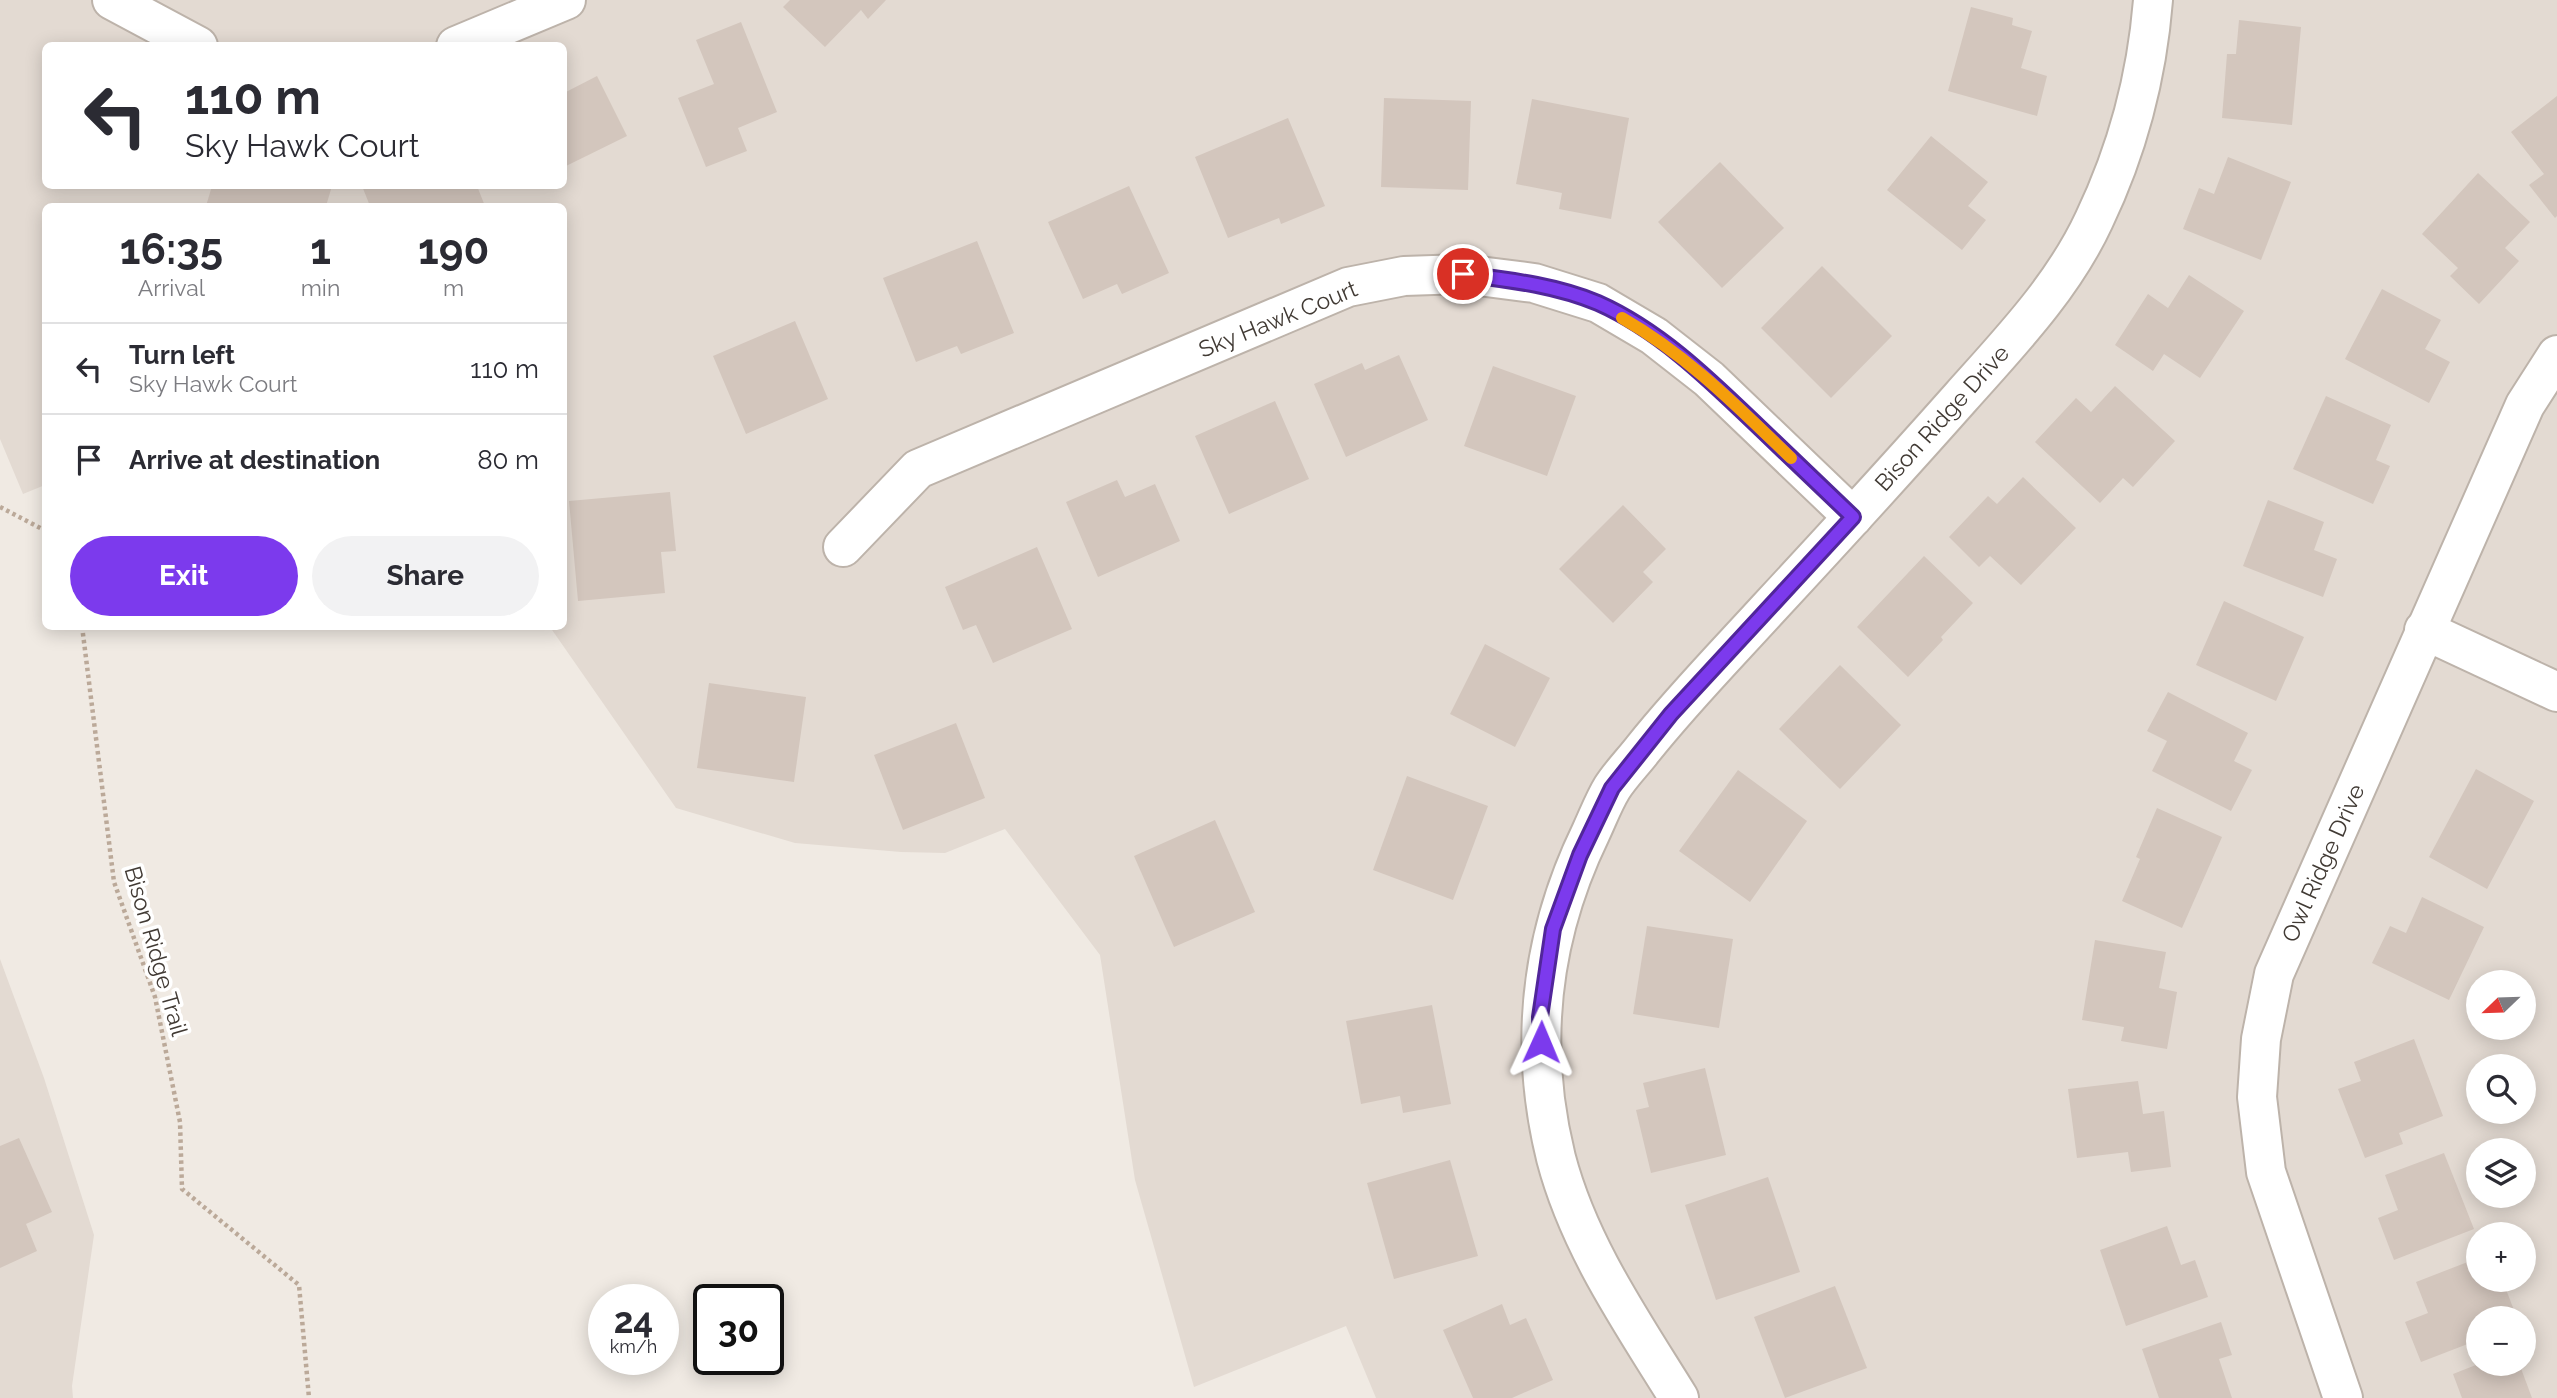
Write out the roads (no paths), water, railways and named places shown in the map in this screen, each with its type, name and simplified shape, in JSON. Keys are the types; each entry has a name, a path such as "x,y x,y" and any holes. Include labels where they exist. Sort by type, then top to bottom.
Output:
{"street":[{"path":"112,0 191,42"},
{"path":"466,42 566,0"},
{"name":"Bison Ridge Drive","path":"1679,1398 1603,1275 1577,1221 1557,1160 1543,1091 1540,1017 1553,929 1580,855 1612,788 1671,714 2024,327 2064,271 2094,222 2136,106 2150,38 2153,0"},
{"name":"Sky Hawk Court","path":"843,547 918,469 1348,288 1404,276 1463,274 1534,283 1598,303 1654,336 1709,379 1853,517"},
{"name":"Owl Ridge Drive","path":"2343,1398 2266,1172 2257,1097 2261,1039 2274,974 2525,405 2557,355"},
{"path":"2424,630 2557,692"}]}
